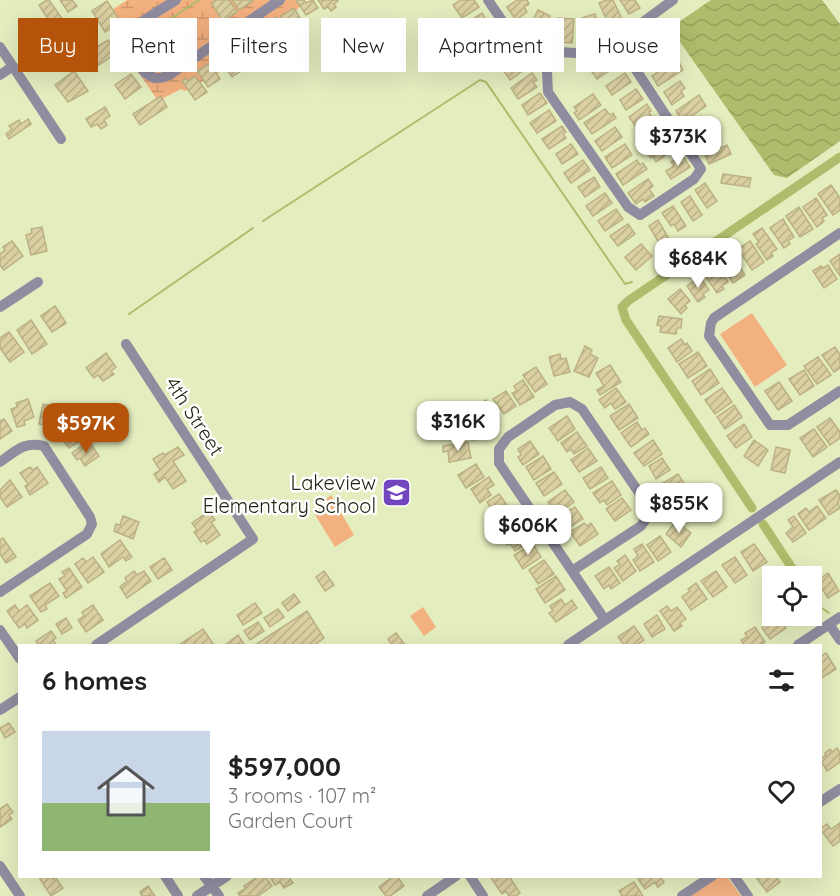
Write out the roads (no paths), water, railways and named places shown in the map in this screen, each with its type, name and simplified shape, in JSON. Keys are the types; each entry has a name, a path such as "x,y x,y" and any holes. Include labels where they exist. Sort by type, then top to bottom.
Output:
{"street":[{"path":"176,0 140,24 130,34 128,43 130,51 145,72 152,77 169,75 280,0"},
{"path":"488,0 500,18"},
{"path":"648,18 673,0"},
{"path":"0,47 61,139"},
{"path":"0,75 13,66"},
{"path":"547,72 548,92 628,207 640,214 694,179 701,169 637,72"},
{"path":"840,232 718,315 711,323 710,336 770,425 789,425 840,391"},
{"path":"0,307 38,282"},
{"name":"4th Street","path":"97,644 253,539 126,344"},
{"path":"572,572 640,526 648,516 646,503 582,409 570,402 555,405 508,437 499,449 499,463 572,572 605,620"},
{"path":"0,462 32,443 44,446 90,517 92,524 87,534 0,592"},
{"path":"569,644 840,462"},
{"path":"799,644 840,617"},
{"path":"829,624 840,640"},
{"path":"0,630 18,655"},
{"path":"0,710 18,698"},
{"path":"822,801 840,789"},
{"path":"0,866 20,896"},
{"path":"166,878 178,896"},
{"path":"206,878 219,896"},
{"path":"197,896 223,878"},
{"path":"426,896 453,878"},
{"path":"471,878 483,896"},
{"path":"682,896 709,878"},
{"path":"735,878 748,896"}],"water":[{"path":"711,0 822,0 840,24 840,141 787,178 774,175 680,42 680,21"}],"waterway":[{"path":"172,18 199,0"},
{"path":"263,221 480,80 486,82 625,284 632,282"},
{"path":"752,508 626,320 622,307 840,157"},
{"path":"129,314 253,228"},
{"path":"763,524 791,566"},
{"path":"822,608 829,613"}],"place":[{"name":"Lakeview Elementary School","path":"397,493"}]}
